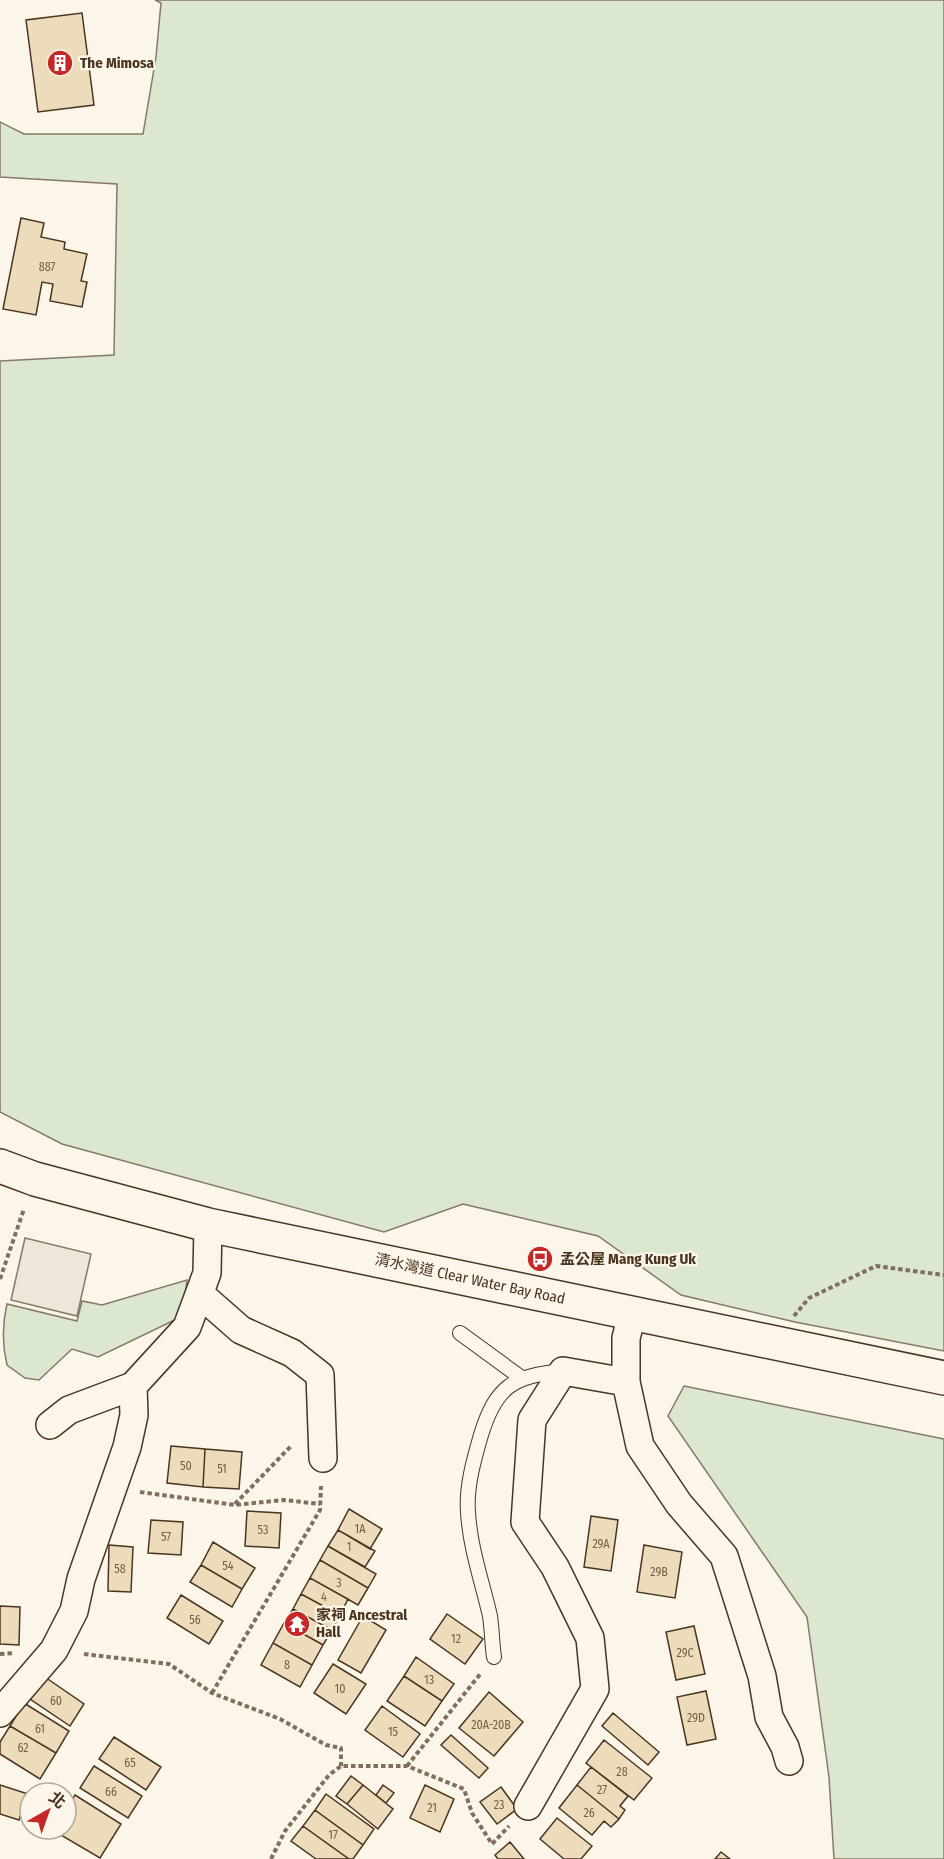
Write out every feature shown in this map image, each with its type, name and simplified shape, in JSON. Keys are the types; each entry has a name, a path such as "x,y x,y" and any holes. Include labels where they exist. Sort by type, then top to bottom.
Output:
{"main road":[{"name":"清水灣道 Clear Water Bay Road","path":"0,1166 35,1179 208,1226 944,1378"}],"street":[{"path":"50,1425 69,1410 133,1386 188,1327 207,1273 208,1226"},
{"path":"200,1294 241,1330 292,1353 320,1375 322,1458"},
{"path":"632,1315 626,1338 626,1382 640,1446 679,1504 724,1556 762,1676 769,1717 785,1747 789,1761"},
{"path":"528,1806 595,1689 590,1638 555,1567 525,1522 532,1420 563,1371 626,1382"},
{"path":"0,1713 54,1650 74,1611 81,1579 127,1447 134,1415 133,1386"}],"lane":[{"path":"460,1333 523,1379"},
{"path":"494,1657 490,1617 474,1558 467,1510 474,1460 490,1408 507,1386 536,1374 563,1371"}],"path":[{"path":"0,1279 35,1179"},
{"path":"769,1343 808,1299 876,1266 944,1275"},
{"path":"235,1505 294,1443"},
{"path":"212,1693 320,1510 322,1458"},
{"path":"112,1489 235,1505 284,1500 320,1504"},
{"path":"407,1766 494,1657"},
{"path":"169,1665 212,1693 280,1719 326,1745 341,1748 341,1766"},
{"path":"271,1859 285,1830 329,1775 341,1766 407,1766 464,1789 472,1813 492,1844"}],"green space":[{"path":"155,0 944,0 944,1351 795,1322 681,1295 598,1236 463,1204 384,1232 62,1144 0,1112 0,361 114,355 117,184 0,177 0,122 24,134 143,134 156,57 161,3"},
{"path":"187,1280 183,1316 98,1357 72,1349 39,1380 25,1378 7,1365 3,1334 7,1304 77,1321 82,1301 102,1305"},
{"path":"684,1386 944,1439 944,1859 834,1859 829,1777 807,1617 668,1416"}],"shaded area":[{"path":"25,1238 91,1254 77,1316 11,1300"}],"building":[{"name":"The Mimosa","path":"82,13 94,105 38,112 26,20"},
{"path":"21,218 44,223 41,237 65,242 64,249 87,254 81,281 87,282 82,307 50,301 53,284 42,282 36,315 3,309"},
{"path":"171,1446 205,1449 203,1487 167,1483"},
{"path":"205,1449 242,1452 239,1489 203,1487"},
{"path":"349,1509 382,1529 370,1549 338,1530"},
{"path":"247,1511 281,1513 279,1548 245,1546"},
{"path":"591,1516 618,1520 611,1571 584,1567"},
{"path":"151,1520 183,1522 181,1555 148,1553"},
{"path":"338,1530 375,1551 365,1567 328,1546"},
{"path":"213,1542 255,1568 242,1589 201,1565"},
{"path":"109,1545 133,1547 131,1592 108,1591"},
{"path":"644,1545 682,1552 675,1598 637,1592"},
{"path":"328,1546 376,1574 368,1588 320,1560"},
{"path":"320,1560 368,1588 358,1605 310,1578"},
{"path":"201,1565 242,1589 232,1607 190,1582"},
{"path":"310,1578 348,1599 340,1615 301,1594"},
{"path":"301,1594 340,1615 332,1630 293,1609"},
{"path":"181,1595 223,1621 209,1644 167,1618"},
{"path":"0,1606 20,1607 19,1645 0,1644"},
{"name":"家祠 Ancestral Hall","path":"293,1609 332,1630 323,1645 284,1623"},
{"path":"447,1614 483,1639 465,1664 430,1639"},
{"path":"363,1616 386,1630 361,1673 338,1660"},
{"path":"284,1623 323,1645 312,1665 273,1643"},
{"path":"694,1626 705,1674 676,1680 666,1632"},
{"path":"273,1643 312,1665 300,1687 261,1665"},
{"path":"416,1657 454,1684 442,1701 404,1676"},
{"path":"333,1664 366,1684 346,1714 314,1693"},
{"path":"42,1675 84,1704 70,1726 27,1697"},
{"path":"404,1676 442,1701 425,1726 387,1701"},
{"path":"706,1691 716,1739 687,1745 677,1697"},
{"path":"489,1692 523,1722 494,1756 459,1728"},
{"path":"24,1703 69,1731 56,1753 10,1726"},
{"path":"382,1706 420,1734 403,1757 365,1730"},
{"path":"613,1713 659,1752 648,1765 602,1726"},
{"path":"10,1726 56,1753 40,1779 0,1754 0,1742"},
{"path":"451,1735 488,1768 479,1778 441,1745"},
{"path":"114,1737 161,1767 146,1790 99,1759"},
{"path":"604,1740 652,1778 634,1800 586,1763"},
{"path":"94,1766 142,1796 128,1818 80,1788"},
{"path":"591,1767 628,1796 620,1806 625,1810 619,1819 577,1785"},
{"path":"351,1776 363,1785 347,1804 336,1796"},
{"path":"0,1785 18,1791 18,1820 0,1814"},
{"path":"363,1785 393,1809 378,1829 347,1804"},
{"path":"383,1785 394,1793 386,1803 376,1795"},
{"path":"425,1785 454,1799 440,1832 410,1818"},
{"path":"577,1785 619,1819 611,1827 604,1821 592,1835 559,1808"},
{"path":"501,1787 517,1809 497,1824 480,1802"},
{"path":"326,1794 374,1829 363,1845 315,1810"},
{"path":"78,1797 121,1824 100,1858 71,1841 78,1841"},
{"path":"315,1810 363,1845 353,1859 349,1859 303,1826"},
{"path":"557,1818 592,1846 581,1859 564,1859 540,1839"},
{"path":"303,1826 349,1859 316,1859 291,1841"},
{"path":"510,1842 524,1859 498,1859 495,1855"},
{"path":"721,1852 730,1859 715,1859"}],"place":[{"name":"The Mimosa","path":"60,63"},
{"name":"孟公屋 Mang Kung Uk","path":"540,1259"},
{"name":"家祠 Ancestral Hall","path":"297,1624"}]}
